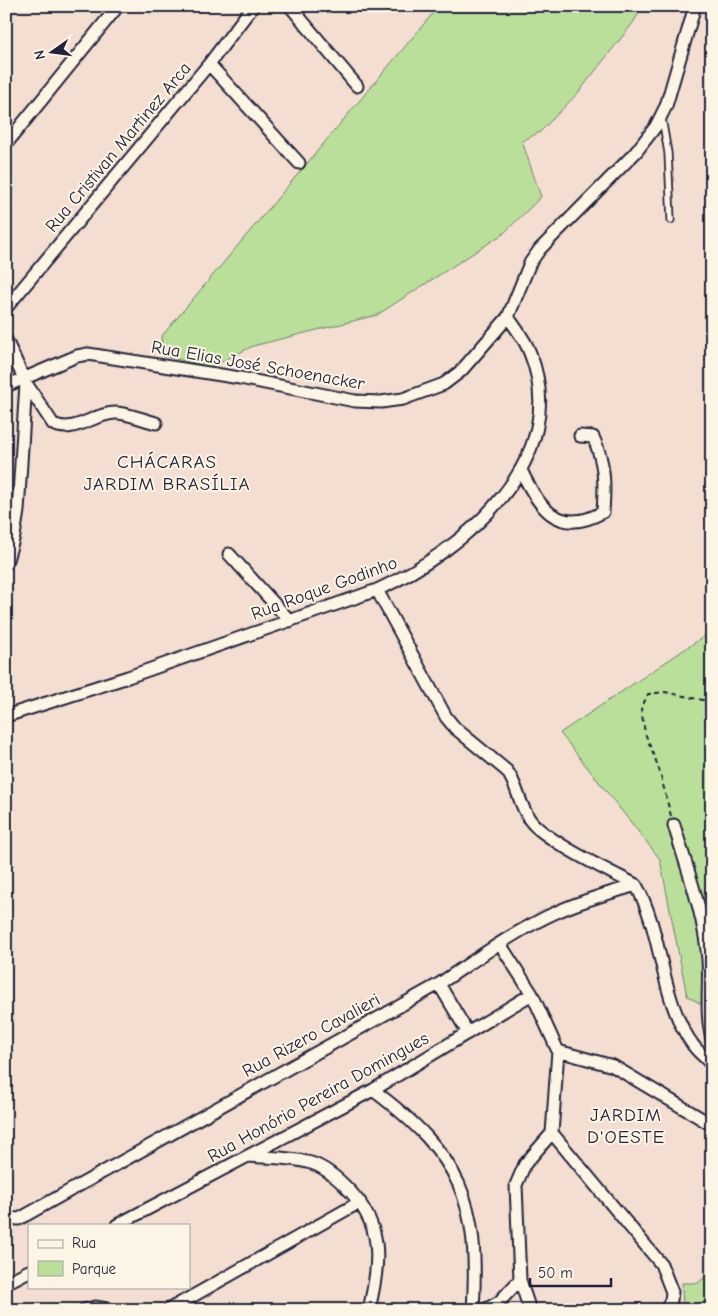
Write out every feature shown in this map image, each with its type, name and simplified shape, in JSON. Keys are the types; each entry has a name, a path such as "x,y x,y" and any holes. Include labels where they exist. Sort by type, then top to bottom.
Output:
{"street":[{"path":"6,144 118,6"},
{"name":"Rua Cristivan Martinez Arca","path":"6,308 209,64 253,6"},
{"path":"290,6 357,86"},
{"name":"Rua Elias José Schoenacker","path":"6,386 25,380 77,356 101,355 355,401 381,402 404,399 444,384 461,371 508,317 527,270 540,249 648,138 661,116 695,6"},
{"path":"209,64 299,163"},
{"name":"Rua Roque Godinho","path":"6,716 377,590 408,576 443,553 494,507 517,479 537,419 538,382 530,352 508,317"},
{"path":"6,340 25,380 54,424 61,428 69,428 105,414 118,413 156,423"},
{"path":"6,563 14,536 18,511 25,380"},
{"path":"521,470 538,504 551,516 572,521 588,520 602,512 604,496 602,457 593,437 580,436"},
{"path":"229,554 290,621"},
{"path":"377,590 437,705 455,728 512,778 530,820 556,841 636,885 649,914 670,998 680,1022 693,1046 712,1064"},
{"path":"674,826 700,915 708,959 708,1025 712,1039"},
{"name":"Rua Rizero Cavalieri","path":"6,1218 19,1219 440,984 500,944 558,911 636,885"},
{"path":"500,944 532,994 558,1051 552,1133 525,1164 516,1184 520,1280 530,1310"},
{"path":"440,984 468,1033"},
{"name":"Rua Honório Pereira Domingues","path":"119,1224 373,1090 532,994"},
{"path":"558,1051 613,1066 712,1125"},
{"path":"373,1090 414,1123 429,1138 442,1153 461,1186 467,1202 475,1252 473,1310"},
{"path":"552,1133 661,1264 672,1292 671,1300 666,1310"},
{"path":"248,1156 295,1160 319,1166 338,1179 360,1202 372,1224 377,1239 378,1258 368,1310"},
{"path":"168,1310 360,1202"},
{"path":"6,1283 28,1272"},
{"path":"484,1310 499,1302 520,1280"},
{"path":"84,1310 95,1308 113,1310"}],"lane":[{"path":"661,116 668,153 671,220"}],"path":[{"path":"674,826 659,769 645,734 641,709 648,694 664,692 712,702"}],"green space":[{"path":"439,6 643,6 633,23 578,93 540,132 522,141 541,197 503,234 377,315 253,346 211,367 163,356 161,337"},
{"path":"6,176 13,184 8,256 6,256"},
{"path":"712,631 712,1010 687,996 660,859 560,733"},
{"path":"712,1271 712,1310 683,1310 682,1283 698,1283"}],"district":[{"name":"CHÁCARAS JARDIM BRASÍLIA","path":"167,472"},
{"name":"JARDIM D'OESTE","path":"626,1125"}]}
